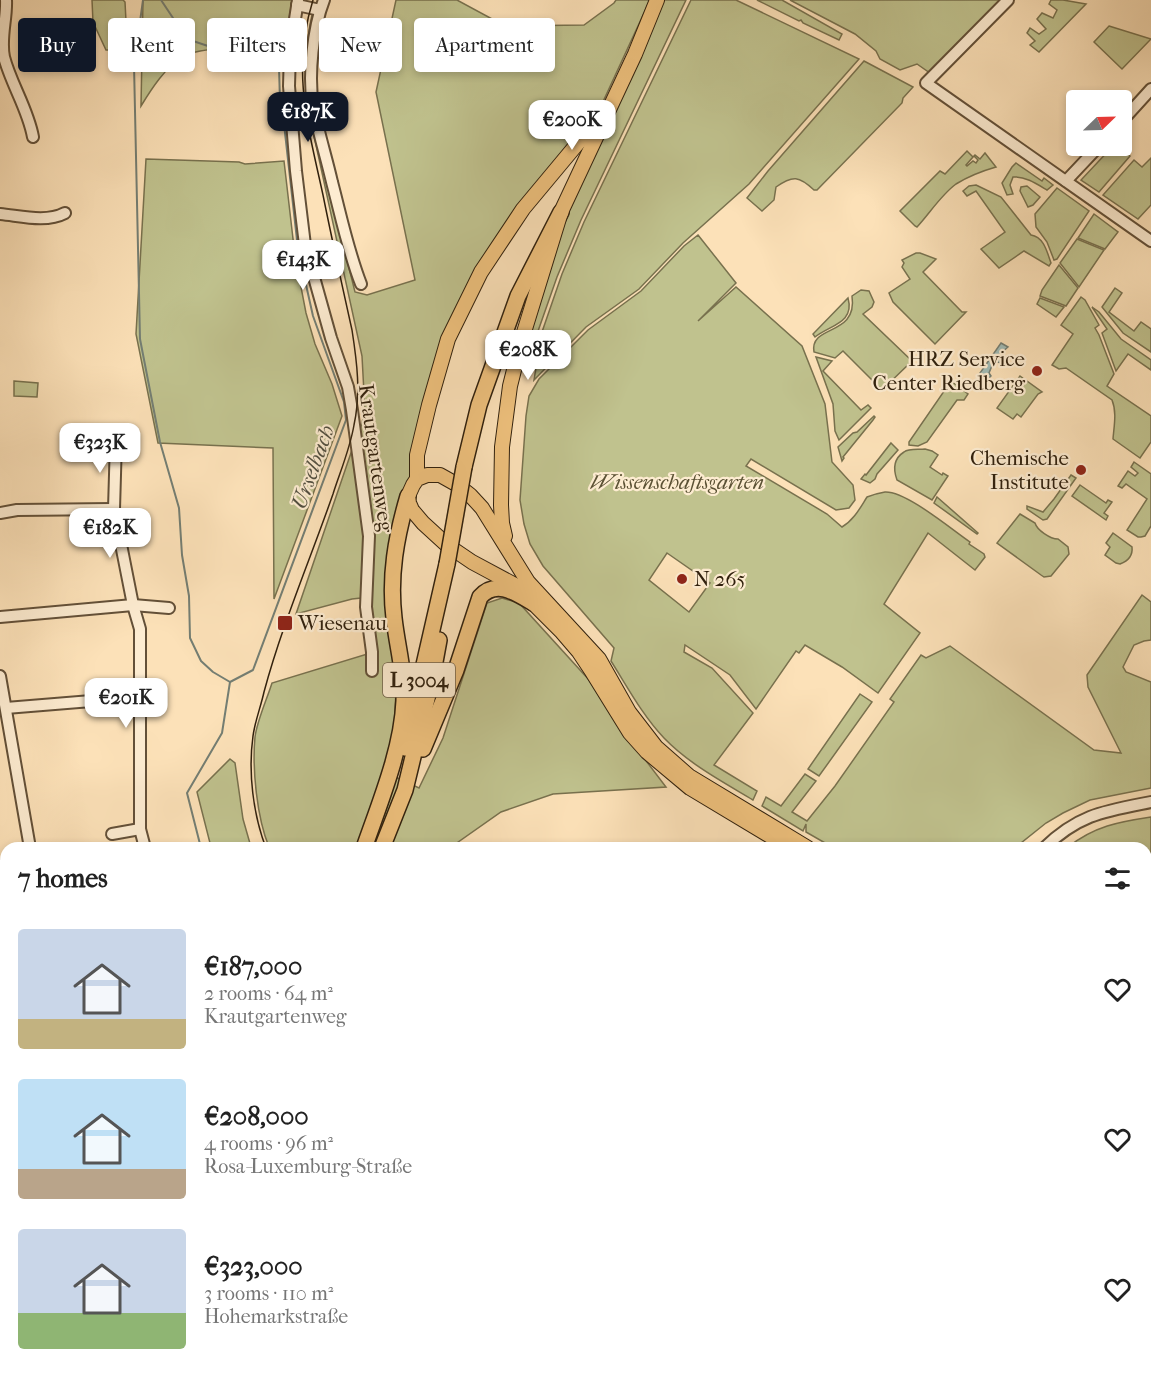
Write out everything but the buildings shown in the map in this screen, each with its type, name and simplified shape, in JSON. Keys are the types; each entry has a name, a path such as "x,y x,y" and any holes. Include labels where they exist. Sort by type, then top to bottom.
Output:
{"highway":[{"name":"L 3004","path":"383,842 395,787 432,678 441,629 446,569 464,467 483,394 519,296 561,212"},
{"path":"395,787 398,741 404,701 392,583 394,548 408,496"},
{"path":"367,842 456,670 480,597 485,591 500,588 514,592 533,603"}],"main road":[{"name":"L 3004","path":"561,212 635,54 657,0"},
{"path":"417,479 417,455 448,339 481,272 523,209 611,104"},
{"path":"512,555 502,523 501,505 502,447 510,386 520,342 561,212"},
{"path":"780,842 690,788 647,752 630,733 579,652 526,594 513,584 472,562 440,538 412,510 408,496 417,479 427,475 440,475 470,495 488,517 528,582 599,659 629,712 656,747 689,776 798,842"}],"street":[{"path":"1008,0 926,83 1151,241"},
{"name":"Krautgartenweg","path":"360,284 351,257 313,104 314,39 322,5 297,2 289,74 296,171 306,245 331,338 348,387 352,410 369,536 366,607 372,671"},
{"path":"8,4 3,36 4,54 33,137"},
{"path":"1132,110 1151,89"},
{"path":"1066,181 1090,156"},
{"path":"0,214 47,218 65,213"},
{"path":"116,440 114,509 140,629 140,829 143,842"},
{"path":"0,513 17,510 114,509"},
{"path":"0,617 133,605 169,608"},
{"path":"140,629 144,619 154,607"},
{"path":"0,676 29,842"},
{"path":"6,708 140,697"},
{"path":"1050,842 1061,832 1087,817 1108,810 1151,802"},
{"path":"112,834 140,829"}],"green space":[{"path":"92,0 123,0 125,2 126,18 108,18 108,50 96,28 96,18 93,18"},
{"path":"143,0 292,0 289,18 207,18 207,51 195,52 195,18 143,18"},
{"path":"396,0 457,0 490,18 414,18 414,72 555,72 555,25 584,25 616,0 650,0 595,119 523,209 444,339 413,479 394,522 392,644 396,691 393,747 387,773 419,788 443,738 487,603 502,598 519,603 590,681 618,724 666,787 553,794 501,812 458,842 267,842 259,808 254,750 258,724 272,683 374,652 359,433 365,412 362,356 307,104 307,49 312,15 314,17 308,80 327,181 355,292 367,295 415,280 376,92 380,72 402,72 402,18 392,18"},
{"path":"664,0 686,0 581,220 557,277 537,334 524,342 561,212"},
{"path":"691,0 736,0 859,59 749,184 683,243 639,289 586,327 534,380 542,332 562,274 584,222"},
{"path":"757,0 782,0 842,34 839,40"},
{"path":"790,0 1000,0 930,73 917,64 900,70 880,59 876,51 855,34"},
{"path":"1051,0 1086,4 1039,52 1030,45 1035,41 1027,33 1030,28 1039,34 1046,29 1037,19 1042,13 1053,18 1057,10 1049,4"},
{"path":"1109,26 1151,39 1122,69 1094,42"},
{"path":"864,61 913,87 903,98 902,103 817,190 800,180 787,180 776,187 774,200 762,211 747,198"},
{"path":"142,72 165,72 154,85 141,106"},
{"path":"967,151 973,157 967,166 973,161 976,163 978,160 975,155 980,159 985,153 996,167 956,184 917,227 915,226 900,211 940,171 945,174"},
{"path":"1104,156 1130,156 1099,192 1081,180"},
{"path":"1151,158 1151,205 1138,219 1103,195 1134,160 1142,167"},
{"path":"146,159 245,164 284,161 295,256 306,313 342,416 274,599 273,448 158,443 136,334"},
{"path":"1016,163 1042,181 1044,178 1053,185 1047,190 1026,179 1013,177 1010,185 1013,194 1007,195 1002,183"},
{"path":"976,185 1001,197 1031,235 1042,242 1051,263 1049,266 1024,251 999,268 981,249 1005,232 976,191 967,196 963,191 969,186"},
{"path":"1027,186 1040,197 1028,207 1020,191 1021,187"},
{"path":"1057,188 1089,211 1057,259 1054,260 1047,242 1036,227 1035,214"},
{"path":"1094,214 1118,232 1105,249 1078,238"},
{"name":"Wissenschaftsgarten","path":"698,235 736,283 698,321 736,287 802,346 825,404 832,462 853,485 855,500 849,508 836,510 751,459 746,466 827,514 842,527 853,517 867,497 885,492 894,493 928,512 970,542 969,544 985,557 975,570 928,533 884,604 920,633 878,693 842,667 805,645 799,653 796,651 756,709 730,675 685,645 684,652 712,668 753,713 714,765 757,791 753,800 684,756 649,720 611,661 614,648 543,566 530,544 520,500 529,396 539,379 588,330 641,291 684,246","holes":["667,553 710,583 689,612 649,580"]},
{"path":"1077,239 1104,250 1079,287 1060,263"},
{"path":"916,253 936,259 923,272 962,312 966,312 935,344 893,302 889,293 910,279 902,267 904,263 902,260"},
{"path":"1059,265 1078,288 1066,306 1040,296"},
{"path":"1115,288 1122,293 1109,312 1134,331 1141,322 1151,329 1151,352 1123,333 1102,307"},
{"path":"861,290 869,291 874,302 872,307 863,314 912,361 882,390 843,351 835,358 814,352 814,343 819,337 848,318 852,309 852,296"},
{"path":"1081,297 1099,325 1095,328 1114,374 1107,386 1151,416 1151,442 1140,458 1113,439 1115,414 1112,400 1066,368 1059,369 1052,365 1073,334 1061,325"},
{"path":"848,298 848,313 845,318 815,337 813,334"},
{"path":"1040,298 1064,307 1056,317 1037,304"},
{"path":"1092,307 1099,312 1121,339 1151,360 1151,370 1128,354 1116,371 1102,333 1107,329"},
{"path":"816,357 832,361 823,371 861,410 868,405 871,408 839,440 835,431 833,404"},
{"path":"1020,376 1042,392 1021,417 1017,414 1013,419 997,408"},
{"path":"14,381 38,383 37,397 14,396"},
{"path":"951,381 968,394 964,400 957,400 927,442 918,446 909,445 909,442"},
{"path":"874,416 843,457 842,461 838,447"},
{"path":"891,443 898,450 875,479 870,483 861,479 866,475"},
{"path":"353,447 362,498 364,541 361,598 296,614"},
{"path":"925,449 938,455 930,467 948,476 932,500 897,480 895,472 895,464 900,455 906,451"},
{"path":"1134,462 1151,474 1151,526 1145,536 1141,537 1127,530 1147,499 1126,484 1122,488 1118,486 1128,471 1135,476 1138,473 1131,467"},
{"path":"1071,475 1076,478 1047,519 1043,520 1027,509 1027,506 1043,512"},
{"path":"1080,485 1106,503 1108,500 1112,502 1104,513 1108,516 1106,520 1072,496"},
{"path":"937,497 978,533 934,503"},
{"path":"1020,514 1035,523 1044,534 1058,539 1068,547 1069,554 1051,576 1044,577 997,543"},
{"path":"1113,533 1132,547 1129,558 1120,564 1105,555 1110,547 1106,543"},
{"path":"1142,595 1151,602 1151,640 1134,645 1123,667 1126,672 1151,682 1151,788 1090,800 1046,823 1022,842 823,842 806,832 806,824 803,831 762,806 766,797 781,806 805,774 816,781 792,812 807,821 835,786 894,702 890,699 921,655 926,658 950,646 1094,750 1121,753 1088,687 1087,675"},
{"path":"860,694 872,702 819,776 808,769"},
{"path":"230,759 235,763 243,819 250,842 210,842 197,792"},
{"path":"1151,817 1151,842 1075,842 1107,826"}],"water":[{"path":"1001,343 1008,347 1000,354 1007,360 1004,364 994,361 989,373 991,376 988,379 980,373"}],"waterway":[{"name":"Urselbach","path":"143,0 134,65 140,339 160,442 179,508 182,555 189,596 190,638 201,661 213,672 230,682 222,733 187,793 199,842"},
{"name":"Urselbach","path":"161,0 187,39 279,67 280,102 298,249 313,316 344,402 346,420 253,670 230,682"}],"tram line":[{"path":"264,842 253,793 251,764 254,730 279,642 347,452 354,425 358,389 352,330 304,98 303,50 313,0"}],"place":[{"name":"HRZ Service Center Riedberg","path":"1037,371"},
{"name":"Chemische Institute","path":"1081,470"},
{"name":"N 265","path":"682,579"},
{"name":"Wiesenau","path":"285,623"}]}
